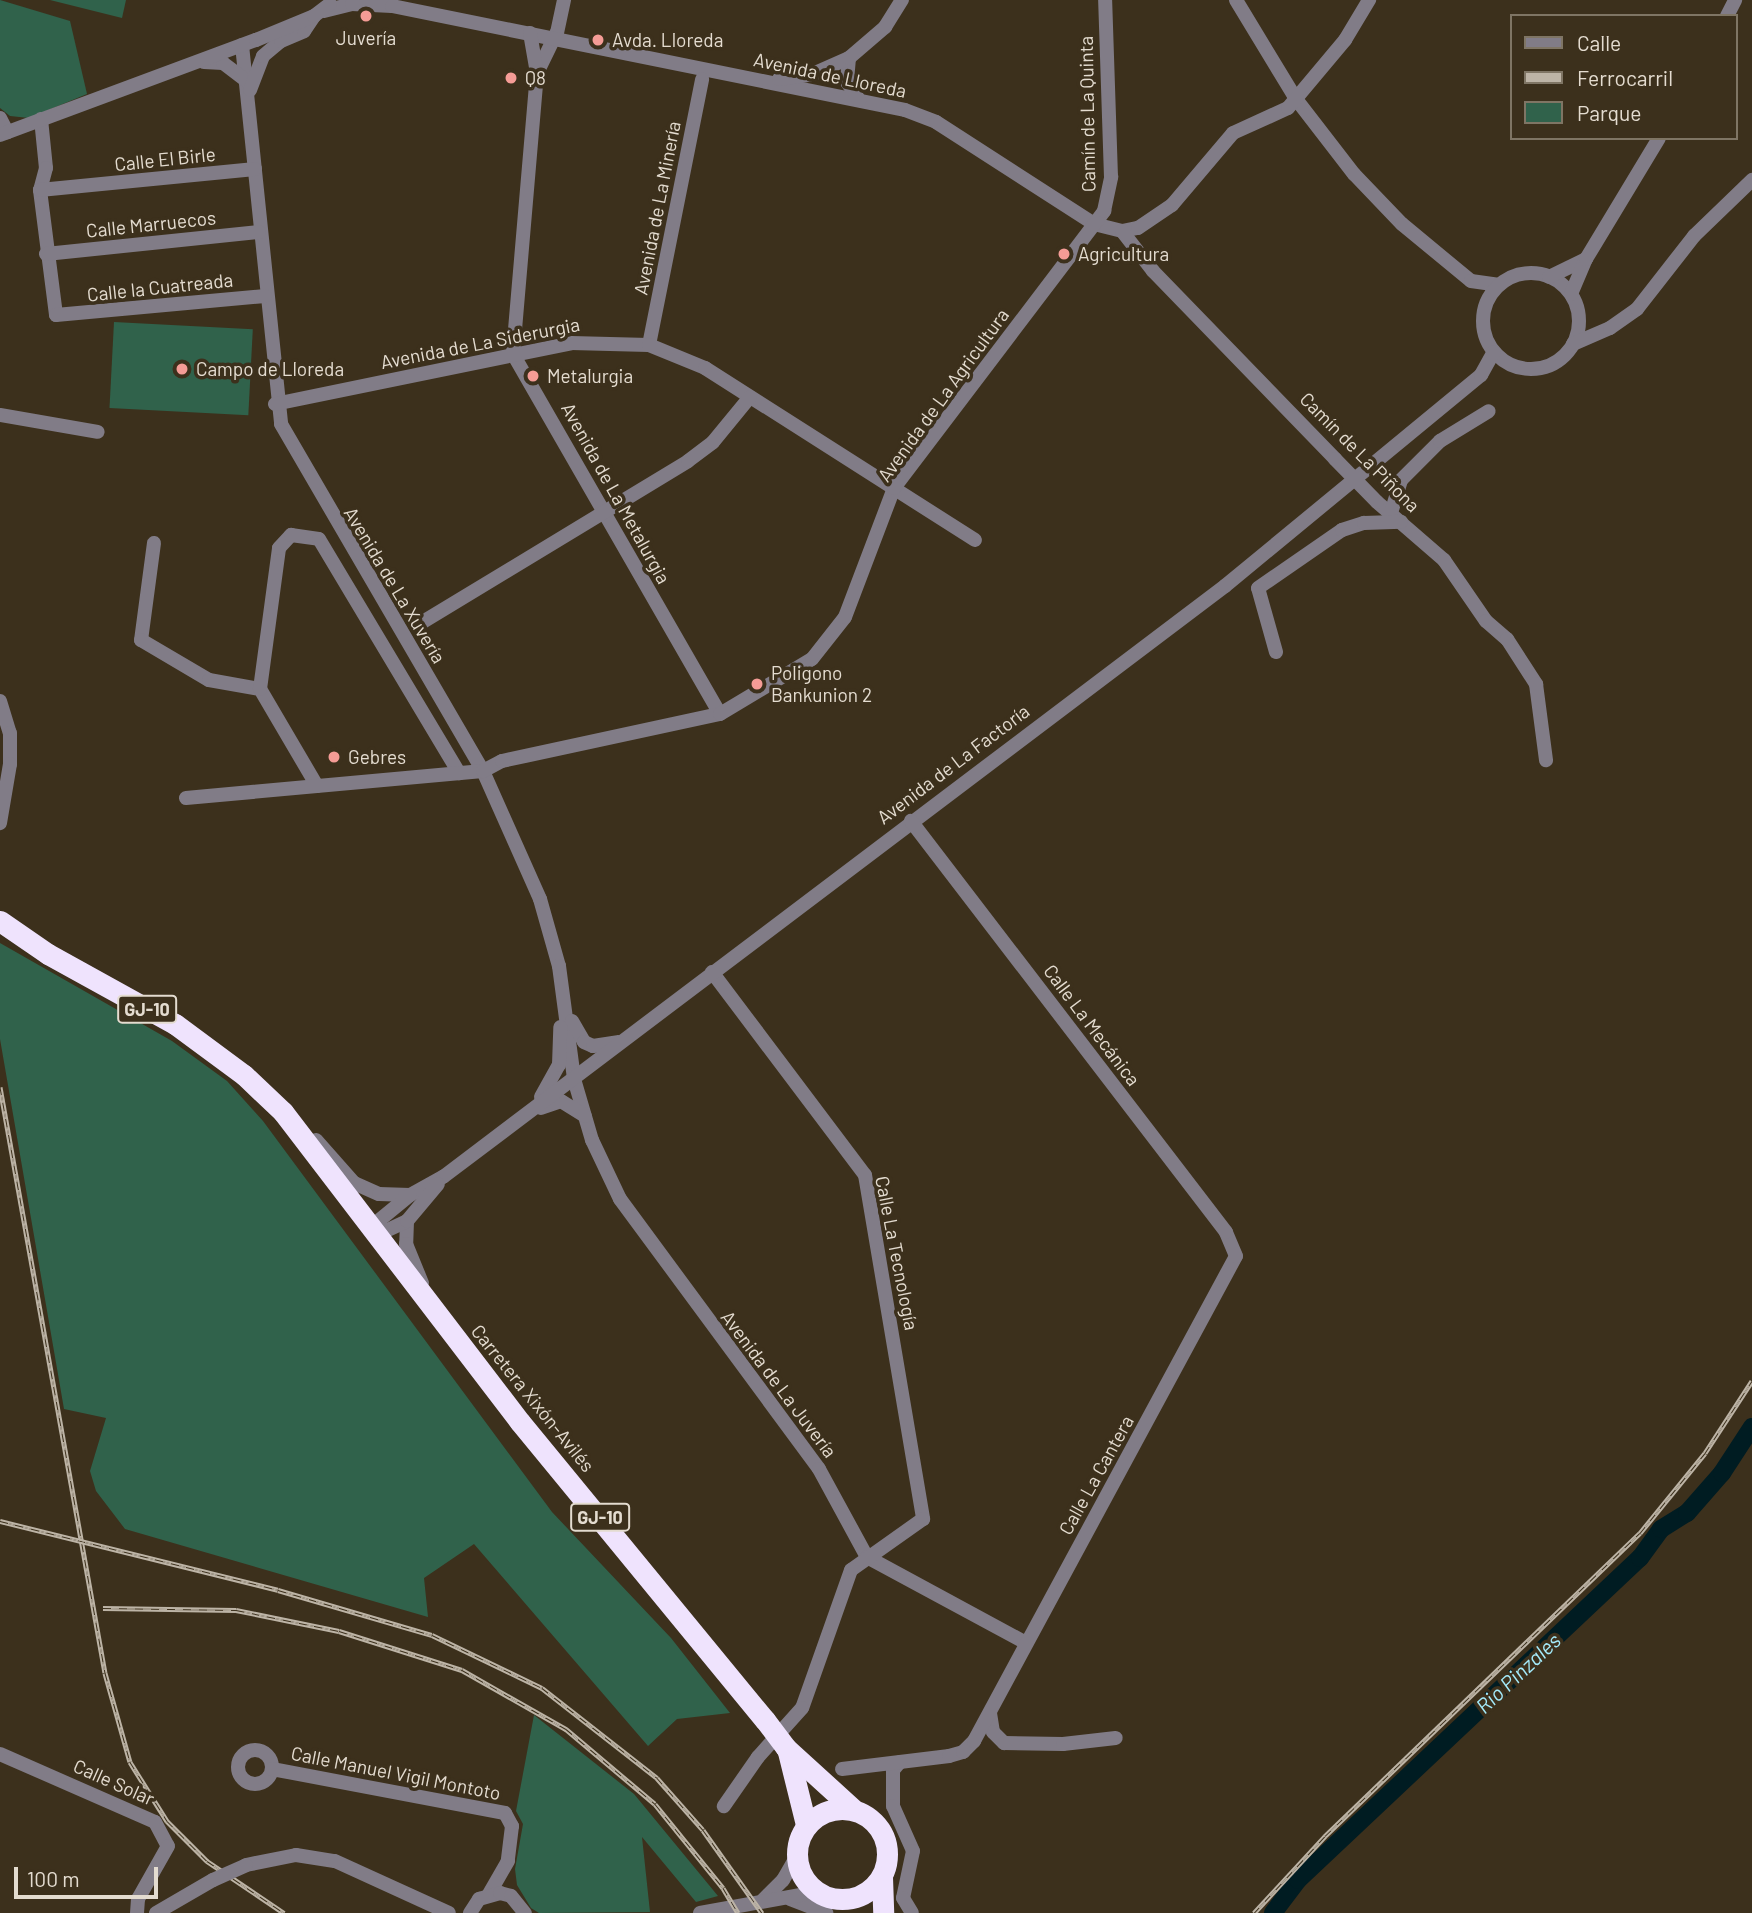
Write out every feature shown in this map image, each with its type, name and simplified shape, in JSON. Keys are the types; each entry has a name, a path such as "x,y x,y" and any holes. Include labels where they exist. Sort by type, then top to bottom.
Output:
{"highway":[{"name":"Carretera Xixón-Avilés","path":"0,921 48,954 175,1024 244,1074 283,1112 437,1313 787,1749 853,1809"},
{"name":"Carretera Xixón-Avilés","path":"787,1749 806,1825"},
{"path":"806,1825 819,1815 853,1809"},
{"name":"GJ-10","path":"853,1809 867,1815 887,1842 882,1877 883,1913"},
{"name":"GJ-10","path":"797,1856 806,1825"},
{"path":"797,1856 805,1883 824,1901 845,1913"},
{"path":"824,1901 856,1898 882,1877"}],"street":[{"path":"537,72 555,39 564,0"},
{"path":"757,80 813,74 849,58 885,27 902,0"},
{"name":"Camín de La Quinta","path":"1094,224 1104,211 1111,185 1105,0"},
{"path":"1236,0 1296,99 1354,174 1402,224 1471,281 1484,306 1483,330 1494,352 1514,366 1528,369 1555,363 1573,344 1636,309 1694,236 1752,180"},
{"path":"1122,231 1138,228 1172,205 1233,133 1288,108 1345,40 1368,0"},
{"name":"Avenida de Lloreda","path":"3,134 242,45 323,9 372,2 859,100 936,122 1094,224 1122,231"},
{"name":"Avenida de La Xuvería","path":"248,88 263,56 281,41 304,32 323,9"},
{"path":"513,354 537,72 530,33"},
{"name":"Avenida de La Xuvería","path":"242,45 275,404 298,460 483,771 549,921 574,1079"},
{"path":"849,58 846,82 859,100"},
{"path":"196,62 223,63 248,88"},
{"name":"Avenida de La Minería","path":"649,345 702,79"},
{"path":"0,118 3,134"},
{"path":"41,119 46,159 40,190 46,254"},
{"path":"1571,294 1586,259 1658,140"},
{"name":"Calle El Birle","path":"40,190 255,169"},
{"name":"Avenida de La Agricultura","path":"186,798 483,771 502,761 720,714 812,659 845,617 894,488 1094,224"},
{"name":"Camín de La Piñona","path":"1122,231 1153,271 1377,502 1444,560 1486,621 1507,639 1536,684 1546,760"},
{"name":"Calle Marruecos","path":"46,254 259,232"},
{"name":"Calle la Cuatreada","path":"46,254 53,312 60,316 265,296"},
{"path":"1549,277 1586,259"},
{"path":"1484,306 1498,285 1522,273 1549,277 1571,294 1578,320 1573,344"},
{"path":"1471,281 1498,285"},
{"path":"1578,320 1595,334"},
{"name":"Avenida de La Siderurgia","path":"275,404 513,354 601,340 649,345 705,368 975,540"},
{"name":"Avenida de La Factoría","path":"374,1231 410,1195 443,1177 1225,586 1481,376 1494,352"},
{"name":"Avenida de La Metalurgia","path":"513,354 720,714"},
{"name":"Avenida de La Factoría","path":"1481,376 1514,366"},
{"path":"421,624 606,515 713,442 750,397"},
{"path":"1276,652 1258,589 1342,530 1396,518 1401,480 1440,441 1489,411"},
{"path":"0,415 98,432"},
{"path":"317,786 260,689 279,548 291,535 319,539 459,773"},
{"path":"154,543 141,640 209,680 260,689"},
{"path":"0,701 10,733 10,764 0,823"},
{"name":"Calle La Mecánica","path":"911,821 1226,1232 1236,1256"},
{"name":"Calle La Tecnología","path":"712,972 865,1175 923,1520 867,1557"},
{"path":"563,997 584,1042 606,1045 625,1040"},
{"path":"527,1114 548,1088 559,1065 563,997"},
{"name":"Avenida de La Juvería","path":"574,1079 592,1140 638,1228 820,1469 867,1557"},
{"path":"527,1114 561,1101 585,1116"},
{"path":"283,1112 316,1140 354,1183 379,1194 410,1195"},
{"name":"Avenida de La Factoría","path":"374,1231 407,1221 443,1177"},
{"path":"407,1221 411,1260 437,1313"},
{"name":"Calle La Cantera","path":"842,1769 963,1752 990,1711 1236,1256"},
{"path":"724,1806 758,1757 789,1727 805,1703 837,1598 851,1570 867,1557 1026,1643"},
{"path":"990,1711 993,1732 1004,1743 1063,1744 1116,1738"},
{"name":"Calle Solar","path":"0,1754 155,1822 168,1846 138,1899 137,1913"},
{"path":"900,1762 893,1770 893,1807 913,1851 903,1898 912,1913"},
{"name":"Calle Manuel Vigil Montoto","path":"272,1769 497,1810 510,1818 512,1826 508,1861 511,1896"},
{"path":"156,1913 213,1880 246,1865 296,1856 335,1861 443,1909 484,1896 511,1896 525,1913"},
{"path":"769,1899 797,1856"},
{"name":"Calle Manuel Vigil Montoto","path":"470,1913 508,1861"},
{"path":"769,1899 824,1901"},
{"path":"710,1912 769,1899 824,1901"}],"green space":[{"path":"0,0 70,21 87,94 29,118 10,116 0,108"},
{"path":"50,0 126,0 122,18"},
{"name":"Campo de Lloreda","path":"114,322 253,329 248,415 109,408"},
{"path":"0,943 172,1041 227,1081 263,1121 552,1512 671,1638 730,1713 677,1719 648,1746 474,1544 424,1578 428,1617 125,1529 96,1491 90,1471 106,1418 64,1409 0,1039"},
{"path":"534,1715 634,1794 718,1896 696,1902 642,1837 650,1912 539,1913 531,1908 517,1885 515,1869 523,1824 516,1811"}],"waterway":[{"name":"Rio Pinzales","path":"1273,1913 1298,1880 1640,1558 1661,1529 1687,1513 1722,1473 1752,1427"}],"railway":[{"path":"0,1087 105,1673 130,1762 167,1821 207,1861 284,1913"},
{"path":"1254,1913 1325,1836 1640,1533 1705,1453 1752,1381"},
{"path":"0,1521 278,1590 432,1635 542,1688 657,1778 703,1830 762,1913"},
{"path":"103,1608 236,1610 339,1631 462,1670 566,1729 655,1804 723,1888 738,1913"}],"place":[{"name":"Juvería","path":"366,16"},
{"name":"Avda. Lloreda","path":"598,40"},
{"name":"Q8","path":"511,78"},
{"name":"Agricultura","path":"1064,254"},
{"name":"Campo de Lloreda","path":"182,369"},
{"name":"Metalurgia","path":"533,376"},
{"name":"Poligono Bankunion 2","path":"757,684"},
{"name":"Gebres","path":"334,757"}]}
